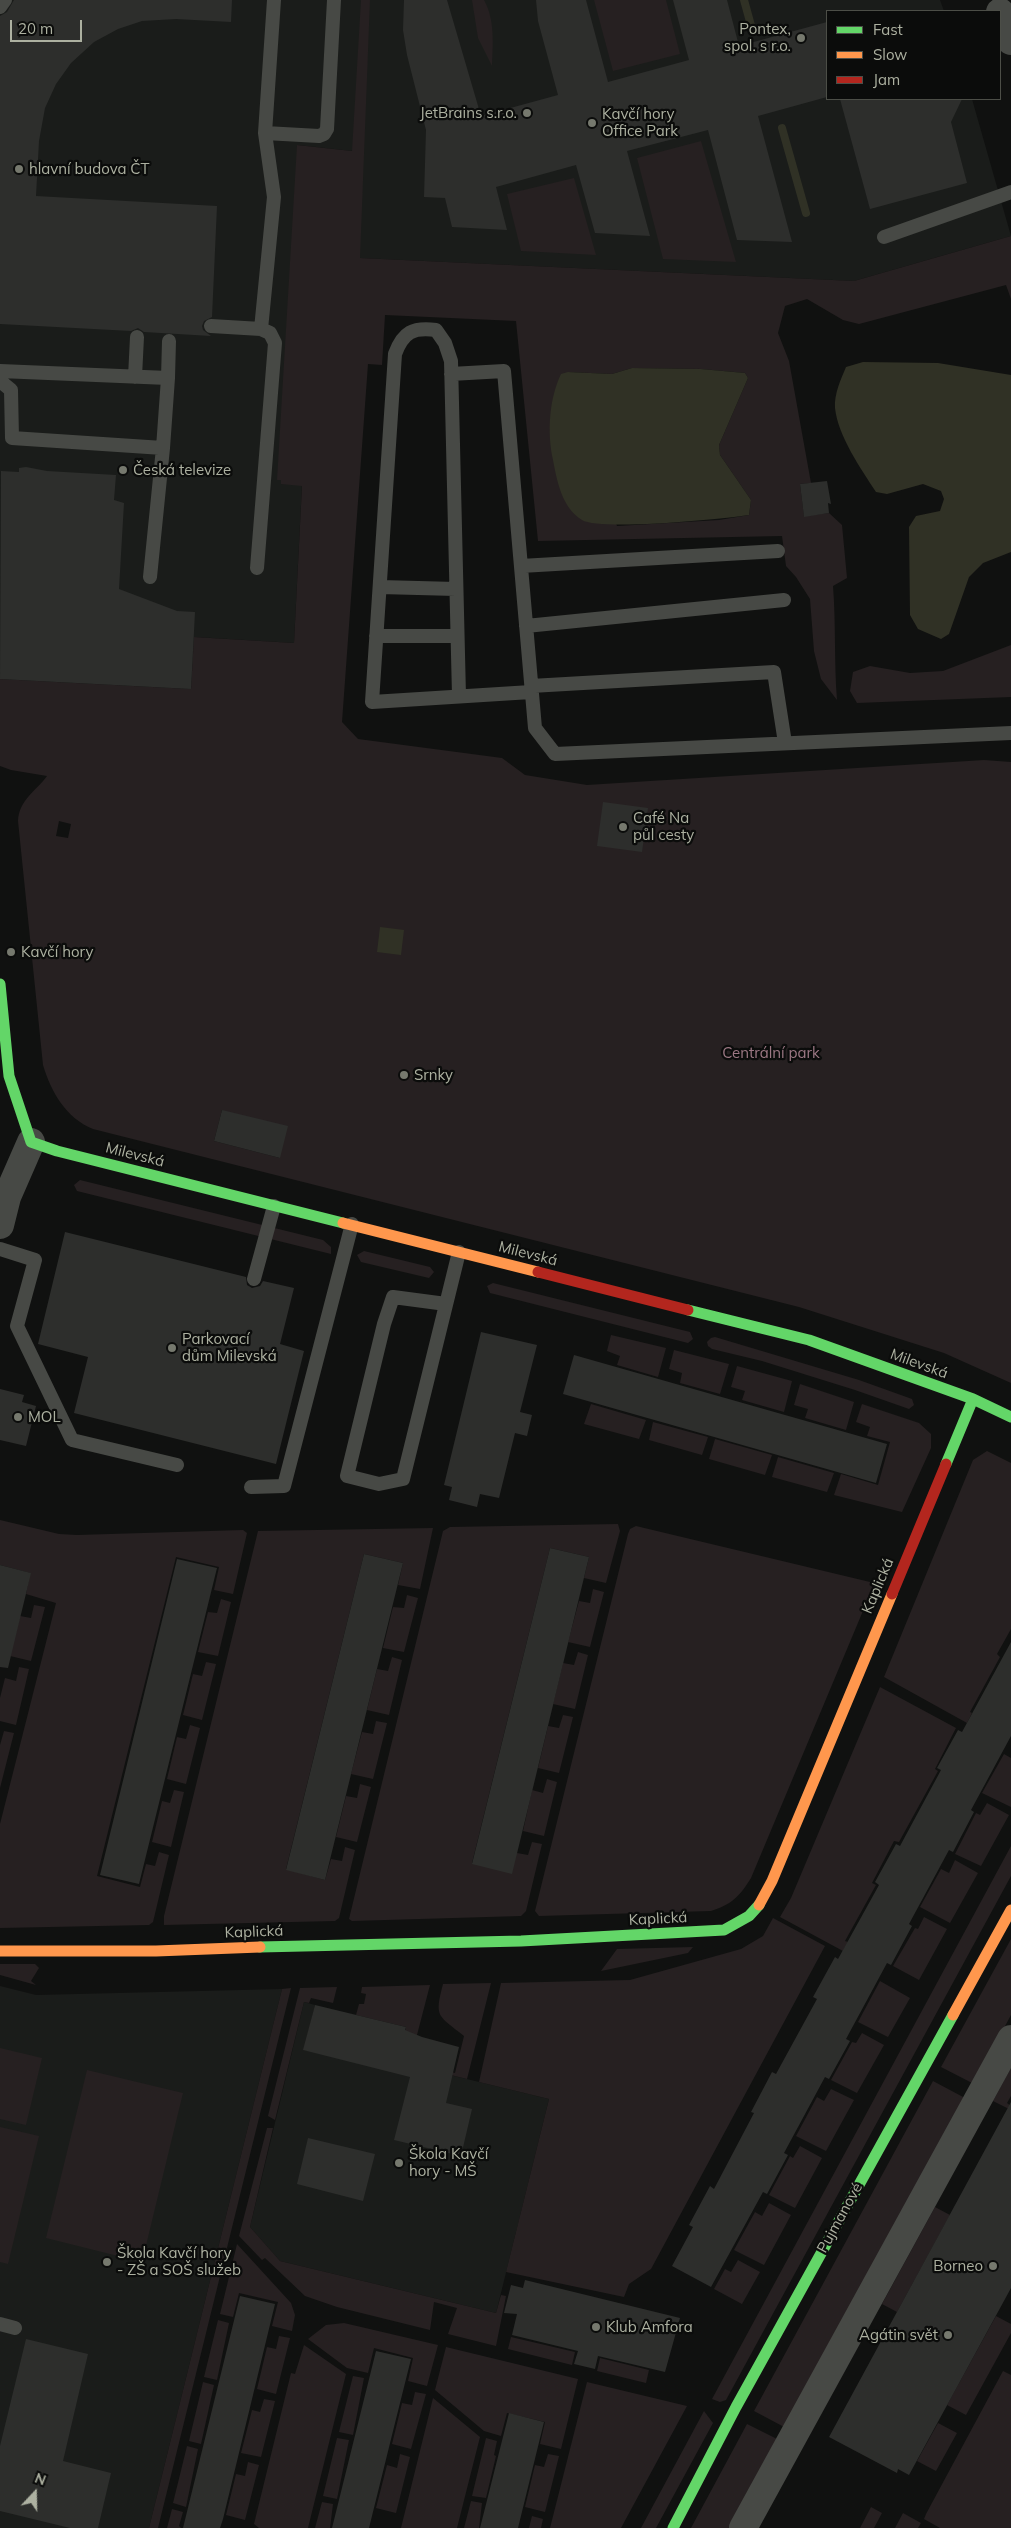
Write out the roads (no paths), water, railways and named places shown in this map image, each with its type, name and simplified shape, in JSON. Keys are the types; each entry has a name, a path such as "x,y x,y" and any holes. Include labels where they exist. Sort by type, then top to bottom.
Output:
{"street":[{"path":"1001,14 1011,39"},
{"path":"0,984 9,1076 31,1142 7,1197 0,1225"},
{"name":"Milevská","path":"31,1142 274,1206 809,1340 973,1399 1011,1417"},
{"name":"Kaplická","path":"0,1951 156,1951 339,1944 521,1941 724,1930 748,1919 758,1908 772,1881 973,1399"},
{"name":"Pujmanové","path":"673,2528 740,2399 1011,1910"},
{"path":"743,2528 1011,2038"}],"lane":[{"path":"0,7 5,0"},
{"path":"261,329 274,197 265,133 274,0"},
{"path":"265,133 319,136 324,134 327,129 334,0"},
{"path":"884,238 1011,192"},
{"path":"211,326 261,329 270,333 275,343 257,568"},
{"path":"459,696 451,361 445,343 436,330 419,328 401,338 395,354 372,702 459,696 531,689 774,672 785,743"},
{"path":"134,377 137,337"},
{"path":"150,577 163,448 169,340"},
{"path":"0,371 168,378"},
{"path":"451,374 504,371 534,728 555,754 1011,733"},
{"path":"0,381 11,390 12,438 163,448"},
{"path":"521,566 778,551"},
{"path":"380,587 456,589"},
{"path":"526,626 784,600"},
{"path":"376,636 458,636"},
{"path":"254,1279 274,1206"},
{"path":"250,1486 284,1486 352,1224"},
{"path":"0,1249 35,1260 18,1326 72,1440 177,1465"},
{"path":"446,1304 393,1298 384,1324 347,1476 379,1484 402,1479 446,1304 459,1252"},
{"path":"0,2324 15,2328"}],"waterway":[{"path":"744,0 752,29"},
{"path":"782,128 806,213"}],"place":[{"name":"Pontex, spol. s r.o.","path":"801,38"},
{"name":"JetBrains s.r.o.","path":"527,113"},
{"name":"Kavčí hory Office Park","path":"592,123"},
{"name":"hlavní budova ČT","path":"19,169"},
{"name":"Česká televize","path":"123,470"},
{"name":"Café Na půl cesty","path":"623,827"},
{"name":"Kavčí hory","path":"11,952"},
{"name":"Srnky","path":"404,1075"},
{"name":"Parkovací dům Milevská","path":"172,1348"},
{"name":"MOL","path":"18,1417"},
{"name":"Škola Kavčí hory - MŠ","path":"399,2163"},
{"name":"Škola Kavčí hory - ZŠ a SOŠ služeb","path":"107,2262"},
{"name":"Borneo","path":"993,2266"},
{"name":"Klub Amfora","path":"596,2327"},
{"name":"Agátin svět","path":"948,2335"}],"park label":[{"name":"Centrální park","path":"771,1053"}]}
